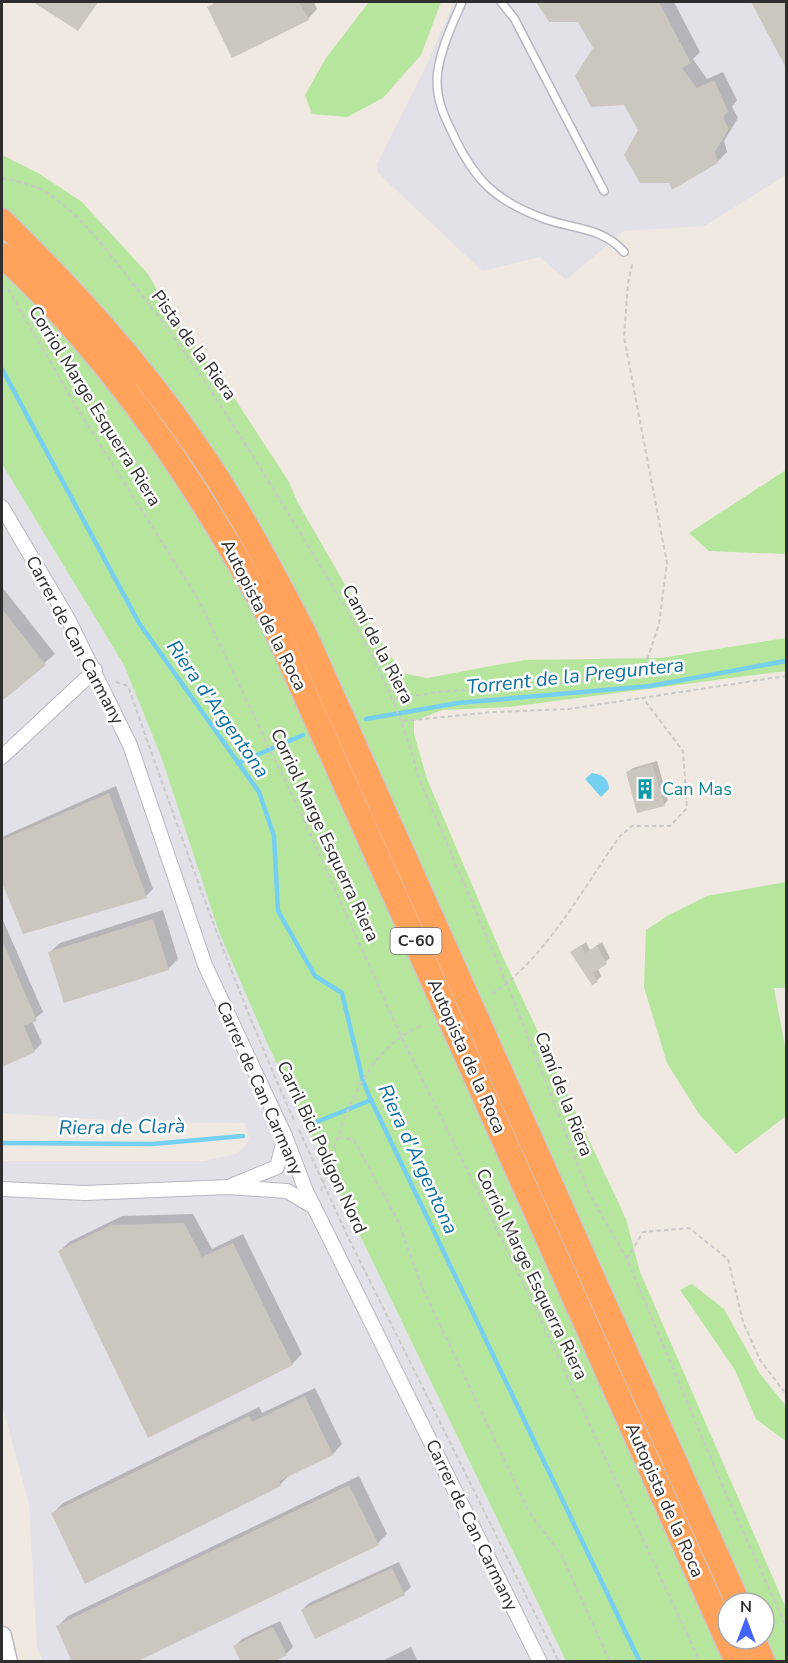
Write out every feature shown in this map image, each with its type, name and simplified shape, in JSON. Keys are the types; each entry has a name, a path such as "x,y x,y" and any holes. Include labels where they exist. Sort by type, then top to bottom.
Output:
{"highway":[{"name":"Autopista de la Roca","path":"2,221 98,320 145,377 192,441 259,547 305,635 733,1591"},
{"name":"Autopista de la Roca","path":"8,269 96,355 141,410 199,495 274,625 737,1662"}],"street":[{"name":"Carrer de Can Carmany","path":"2,507 95,670 130,745 205,965 285,1136 316,1209 540,1662"},
{"path":"2,757 95,670"},
{"path":"228,1187 277,1167 285,1136"},
{"path":"2,1189 86,1193 228,1187 287,1191 316,1209"},
{"path":"2,1636 8,1662"}],"lane":[{"path":"462,2 448,36 437,77 438,102 467,164 493,192 518,208 557,223 602,234 616,242 624,252"},
{"path":"501,2 514,18 603,190"}],"path":[{"name":"Pista de la Riera","path":"2,178 47,192 78,218 117,264 207,383 249,446 323,570"},
{"path":"394,700 437,692 624,678 645,666 658,624 667,563 624,338 628,283 632,266 624,252"},
{"name":"Corriol Marge Esquerra Riera","path":"8,269 10,295 80,413 198,599 303,818 400,1034 535,1307 700,1662"},
{"name":"Camí de la Riera","path":"323,570 394,700 403,721 418,776 506,984 588,1191 627,1259 723,1487 786,1626"},
{"path":"403,721 493,712 569,709 786,676"},
{"name":"Carril Bici Polígon Nord","path":"114,682 128,686 214,930 252,1028 347,1235 559,1662"},
{"path":"492,994 534,957 620,836 632,826 670,826 687,808 683,751 643,698"},
{"path":"316,1209 348,1110 363,1081 381,1055 400,1034 420,1026"},
{"path":"339,1137 354,1140 374,1172 399,1223 420,1285 529,1512 562,1556 610,1662"},
{"path":"627,1259 643,1233 689,1228 728,1259 747,1332 760,1360 786,1394"}],"shaded area":[{"path":"454,2 786,2 786,175 705,226 624,231 566,280 540,257 482,271 378,173 377,164 426,66"},
{"path":"2,464 124,665 162,759 219,932 268,1045 566,1661 43,1661 37,1648 29,1504 2,1405 2,1161 204,1161 236,1154 247,1144 249,1136 244,1123 138,1122 2,1113"}],"green space":[{"path":"369,2 441,2 421,55 383,98 347,117 312,114 305,95 326,58"},
{"path":"2,155 38,173 82,202 148,274 171,314 235,399 289,482 298,503 355,602 402,673 427,678 524,660 661,658 786,638 786,671 509,707 442,710 414,721 414,734 427,779 501,953 626,1219 640,1272 786,1608 786,1661 566,1661 268,1045 219,932 162,759 124,665 2,464"},
{"path":"786,470 786,554 709,551 689,533"},
{"path":"786,882 786,988 774,988 786,1051 786,1116 736,1154 699,1114 667,1063 644,987 646,930 669,915 707,896"},
{"path":"692,1284 724,1309 760,1374 786,1406 786,1441 756,1419 735,1370 680,1290"}],"water":[{"path":"592,773 602,776 607,782 609,789 601,797 585,779"}],"building":[{"path":"33,2 98,2 78,31"},
{"path":"219,2 299,2 309,20 232,58 207,7"},
{"path":"536,2 659,2 691,63 682,68 697,88 714,80 728,111 723,118 729,129 715,152 718,163 672,190 669,183 640,183 624,155 638,130 624,105 591,107 575,76 593,48 578,22 549,22"},
{"path":"751,2 786,2 786,68"},
{"path":"2,609 46,665 2,701"},
{"name":"Can Mas","path":"652,764 665,806 637,813 626,772"},
{"path":"109,793 147,898 23,934 2,883 2,840"},
{"path":"153,919 169,970 64,1003 48,952"},
{"path":"2,940 37,1021 24,1026 35,1052 2,1067"},
{"path":"581,945 585,953 597,946 607,964 593,973 598,982 592,985 570,952"},
{"path":"184,1223 202,1257 233,1243 293,1365 148,1438 58,1251 111,1225"},
{"path":"305,1396 333,1455 279,1481 281,1486 85,1584 51,1513 249,1416 252,1422"},
{"path":"349,1485 379,1545 136,1662 72,1662 56,1626"},
{"path":"392,1568 405,1595 315,1639 301,1610"},
{"path":"273,1627 287,1655 274,1662 241,1662 233,1646"}],"waterway":[{"name":"Riera d'Argentona","path":"2,369 139,623 259,792 274,836 278,911 315,976 342,993 363,1081 371,1100 640,1662"},
{"name":"Torrent de la Preguntera","path":"366,719 458,703 650,686 786,661"},
{"path":"238,763 303,735"},
{"name":"Riera de Clarà","path":"309,1125 371,1100"},
{"name":"Riera de Clarà","path":"2,1143 152,1144 243,1136"}],"place":[{"name":"Can Mas","path":"645,789"}]}
